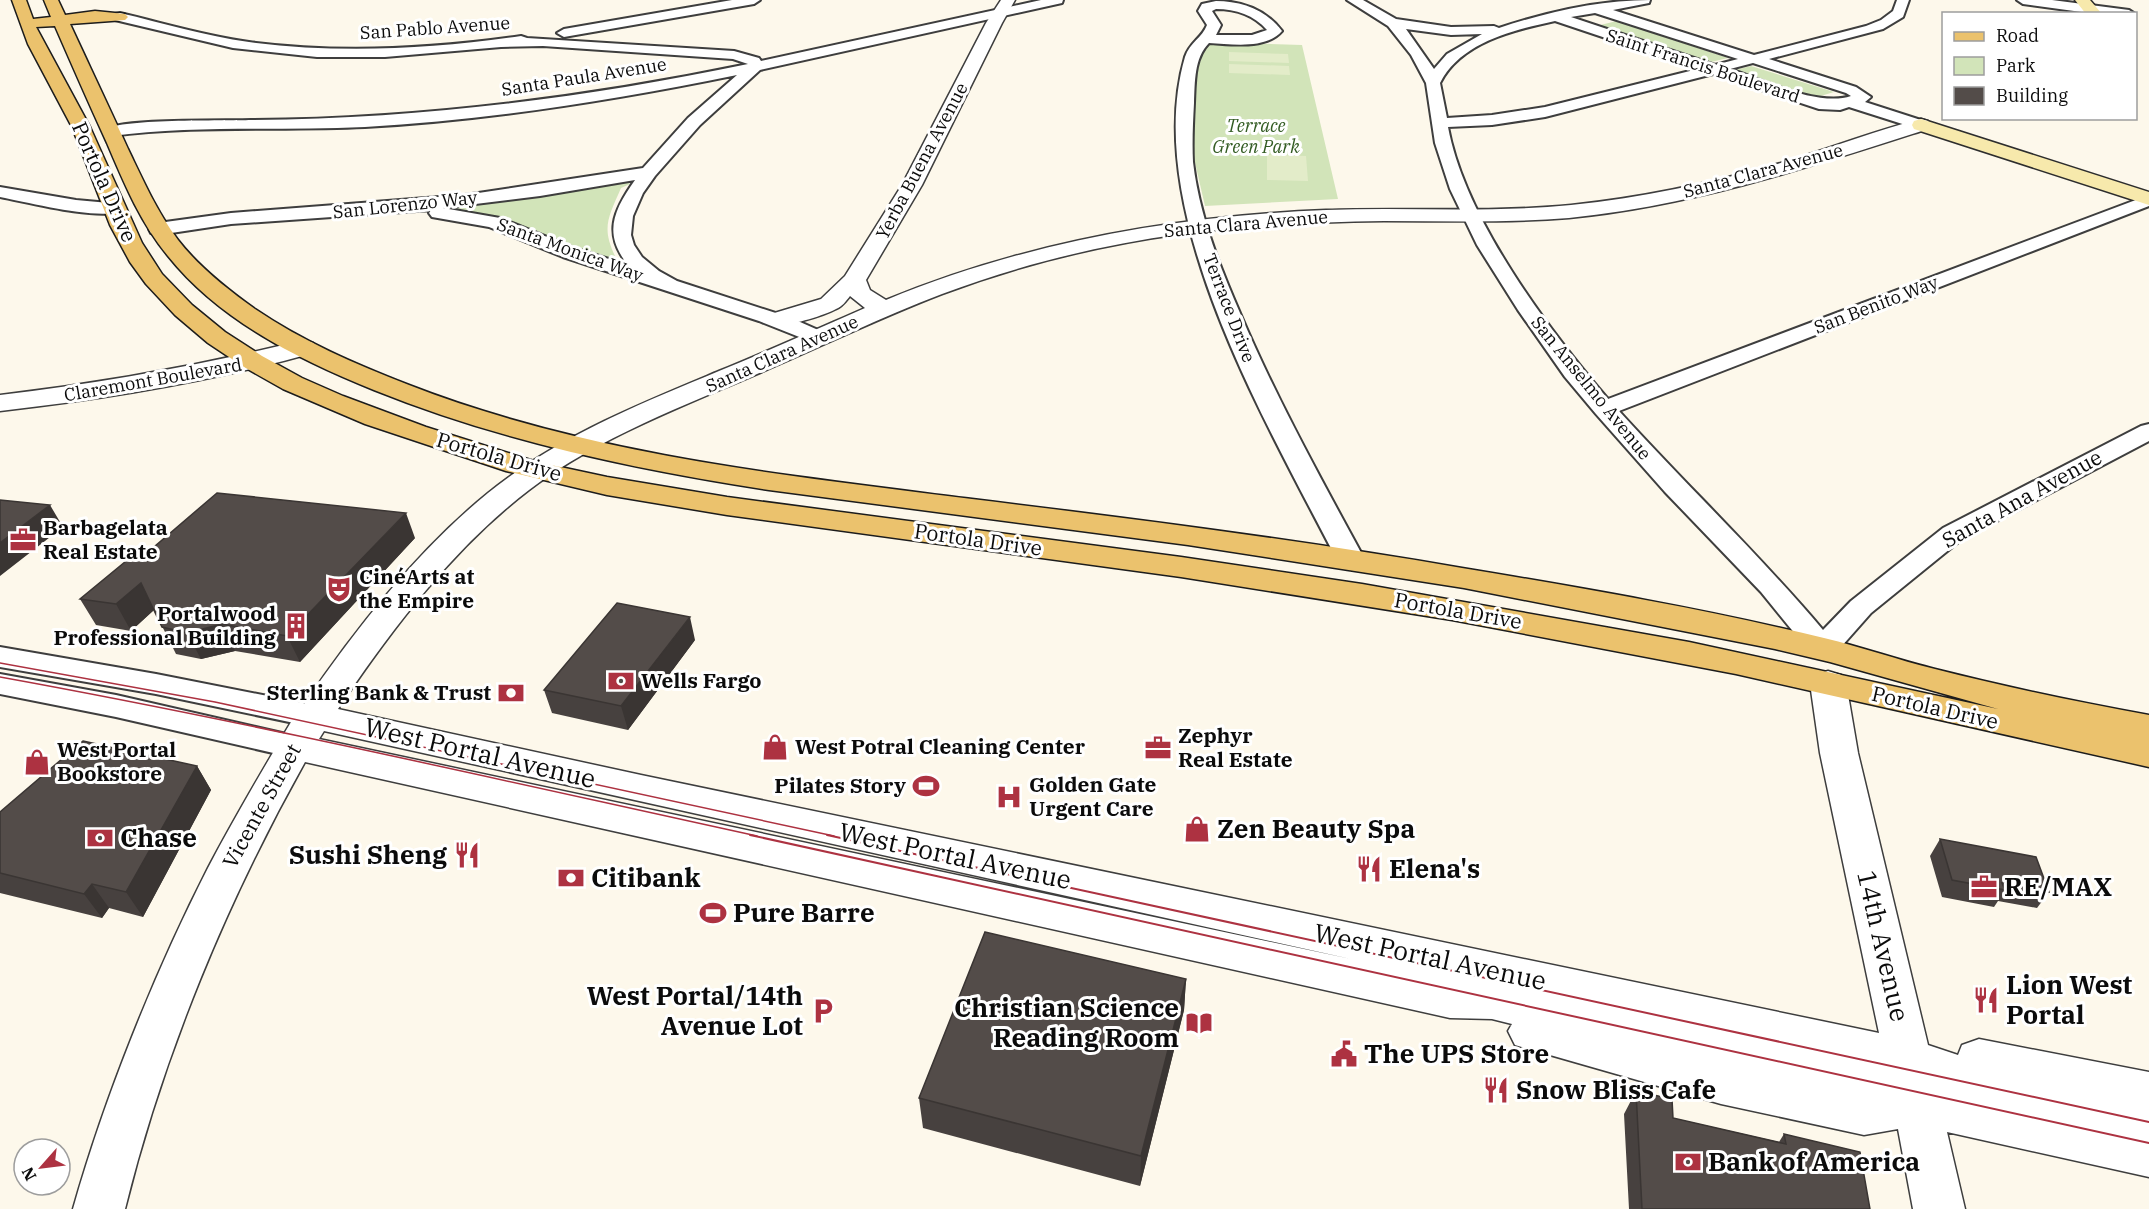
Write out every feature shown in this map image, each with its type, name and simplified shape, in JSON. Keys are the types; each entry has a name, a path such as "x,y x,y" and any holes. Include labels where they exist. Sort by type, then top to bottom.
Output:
{"main road":[{"name":"Portola Drive","path":"19,0 28,25 81,128 110,200 143,264 163,289 204,327 255,362 294,383 380,420 536,471 727,506 1345,591 1565,630 1935,681 2149,728"},
{"name":"Portola Drive","path":"51,0 158,229 178,255 210,286 251,317 304,348 419,399 516,431 578,447 748,478 1137,529 1570,597 1825,666 1960,715 2149,754"},
{"path":"75,3 120,17"},
{"path":"64,28 95,16 120,17"},
{"path":"28,25 78,30 97,25 138,21"},
{"name":"Santa Clara Avenue","path":"1921,125 1942,119"},
{"name":"Saint Francis Boulevard","path":"1921,125 2149,200"}],"street":[{"name":"San Pablo Avenue","path":"120,17 226,42 300,51 392,52 502,43 754,0"},
{"name":"Santa Paula Avenue","path":"111,131 166,125 346,123 502,110 614,94 756,65 1004,7 1057,0"},
{"path":"1356,0 1395,23 1451,31 1520,27"},
{"path":"1433,83 1442,66 1465,48 1520,27 1644,0"},
{"path":"1439,123 1519,117 1871,29 1900,12 1903,0"},
{"path":"2023,0 2117,12"},
{"name":"Terrace Drive","path":"1203,38 1256,39 1266,37 1275,31 1247,9 1238,6 1215,5 1205,11 1214,25 1213,29 1203,38 1198,44 1191,59 1184,141 1188,182 1198,226 1215,277 1254,373 1351,561"},
{"name":"Yerba Buena Avenue","path":"780,319 829,304 854,280 912,185 1004,7"},
{"name":"Saint Francis Boulevard","path":"1558,18 1820,104 1834,106 1863,97 1851,90 1598,9"},
{"name":"San Anselmo Avenue","path":"1395,23 1407,34 1424,61 1433,83 1439,123 1450,165 1471,216 1525,306 1573,372 1604,409 1674,487 1771,586 1825,666"},
{"path":"502,43 552,42 734,55 750,58 756,65"},
{"name":"Santa Monica Way","path":"678,288 638,265 628,251 621,236 627,206 651,172 699,115 756,65"},
{"name":"Saint Francis Boulevard","path":"1850,102 1921,125"},
{"name":"Santa Clara Avenue","path":"536,471 619,426 817,338 979,273 1024,259 1109,240 1198,226 1335,216 1471,216 1567,211 1694,192 1757,176 1921,125"},
{"name":"San Lorenzo Way","path":"158,229 223,219 353,211 508,194 651,172"},
{"path":"0,180 110,200"},
{"path":"0,192 76,205 110,200"},
{"name":"San Benito Way","path":"1604,409 2149,200"},
{"name":"Santa Monica Way","path":"353,211 434,212 493,222 591,260 780,319 817,338"},
{"path":"854,280 856,291 864,298 886,309"},
{"name":"Claremont Boulevard","path":"0,403 171,381 304,348"},
{"name":"Santa Ana Avenue","path":"1825,666 1861,607 1952,534 2149,431"},
{"name":"Vicente Street","path":"99,1209 109,1167 190,948 245,832 304,732 365,645 427,571 487,510 536,471"},
{"name":"West Portal Avenue","path":"0,657 156,684 304,732 1450,999 1492,1000 1858,1082 1973,1081 2149,1120"},
{"name":"14th Avenue","path":"1825,666 1835,715 1839,753 1913,1082 1939,1209"},
{"name":"West Portal Avenue","path":"0,684 116,705 304,732 641,789 1913,1082 2149,1154"},
{"name":"West Portal Avenue","path":"1913,1082 1967,1058 2149,1094"}],"green space":[{"path":"1617,21 1728,58 1707,63 1596,26"},
{"name":"Terrace Green Park","path":"1205,42 1302,45 1338,199 1205,206 1190,141 1196,67"},
{"path":"1229,52 1288,54 1289,63 1229,61"},
{"path":"1229,64 1289,66 1290,75 1229,73"},
{"path":"1751,66 1834,92 1814,98 1731,71"},
{"path":"1267,155 1306,156 1308,181 1267,180"},
{"path":"627,181 630,184 621,188 608,223 611,248 616,258 611,261 443,209"}],"building":[{"path":"217,493 406,513 287,636 222,624 187,633 162,627 141,583 116,604 80,599 131,557 141,558"},
{"path":"0,500 50,505 0,543"},
{"path":"617,603 690,617 621,706 544,690"},
{"name":"Chase","path":"83,741 197,766 126,892 92,884 84,894 0,873 0,812"},
{"path":"1940,839 2036,857 2049,892 2002,883 2005,890 1952,880"},
{"path":"985,932 1186,979 1141,1156 919,1098"},
{"name":"Bank of America","path":"1636,1091 1672,1099 1673,1118 1786,1144 1784,1134 1860,1152 1870,1209 1642,1209"}],"tram line":[{"path":"0,663 215,702 834,836"},
{"path":"0,677 285,733 757,836"},
{"path":"750,835 2149,1143"},
{"path":"827,835 2149,1122"}],"place":[{"name":"Barbagelata Real Estate","path":"23,540"},
{"name":"CinéArts at the Empire","path":"339,589"},
{"name":"Portalwood Professional Building","path":"296,626"},
{"name":"Wells Fargo","path":"621,681"},
{"name":"Sterling Bank & Trust","path":"511,693"},
{"name":"West Potral Cleaning Center","path":"775,747"},
{"name":"Zephyr Real Estate","path":"1158,748"},
{"name":"West Portal Bookstore","path":"37,762"},
{"name":"Pilates Story","path":"926,786"},
{"name":"Golden Gate Urgent Care","path":"1009,797"},
{"name":"Zen Beauty Spa","path":"1197,829"},
{"name":"Chase","path":"100,838"},
{"name":"Sushi Sheng","path":"467,855"},
{"name":"Elena's","path":"1369,869"},
{"name":"Citibank","path":"571,878"},
{"name":"RE/MAX","path":"1984,887"},
{"name":"Pure Barre","path":"713,913"},
{"name":"Lion West Portal","path":"1986,1000"},
{"name":"West Portal/14th Avenue Lot","path":"823,1011"},
{"name":"Christian Science Reading Room","path":"1199,1023"},
{"name":"The UPS Store","path":"1344,1054"},
{"name":"Snow Bliss Cafe","path":"1496,1090"},
{"name":"Bank of America","path":"1688,1162"}]}
